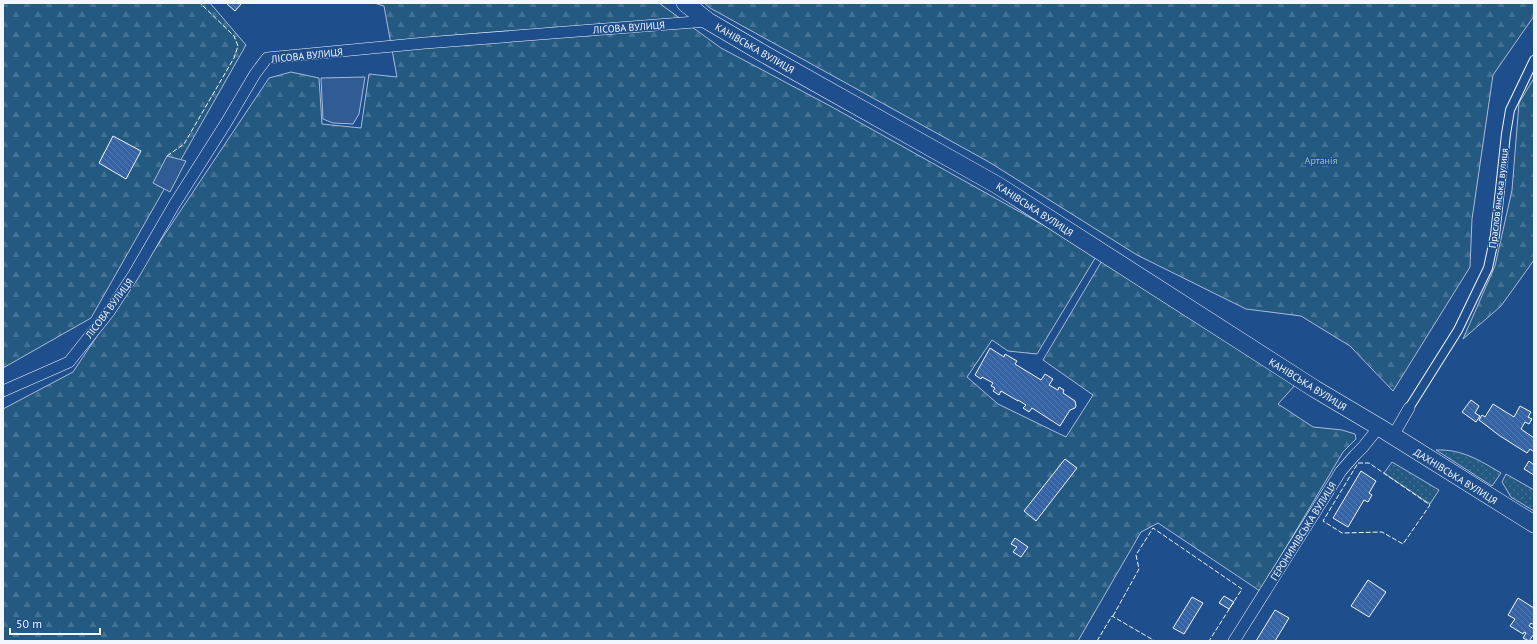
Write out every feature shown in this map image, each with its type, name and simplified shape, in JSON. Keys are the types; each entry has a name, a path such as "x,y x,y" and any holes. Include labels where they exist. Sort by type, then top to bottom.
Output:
{"main road":[{"name":"КАНІВСЬКА ВУЛИЦЯ","path":"685,3 708,21 764,54 997,185 1315,389 1386,432"},
{"name":"ДАХНІВСЬКА ВУЛИЦЯ","path":"1386,432 1534,524"}],"street":[{"name":"ЛІСОВА ВУЛИЦЯ","path":"3,391 69,362 109,312 134,274 174,205 255,74 268,58 432,42 708,21"},
{"name":"Прасловʼянська вулиця","path":"1386,432 1409,408 1458,330 1488,268 1495,235 1510,110 1534,60"},
{"name":"ГЕРОНИМІВСЬКА ВУЛИЦЯ","path":"1234,641 1342,471 1355,455 1364,447 1386,432"}],"green space":[{"path":"3,3 210,3 246,45 91,318 3,368"},
{"path":"374,3 659,3 721,48 832,107 1097,255 1037,354 1008,351 992,340 967,377 998,404 1066,437 1093,395 1043,360 1103,259 1296,384 1278,404 1313,427 1342,430 1355,434 1356,439 1343,452 1260,591 1158,523 1141,532 1078,641 3,641 3,409 73,372 269,78 291,72 319,78 322,124 361,128 369,74 397,77 384,6"},
{"name":"Артанія","path":"704,3 1534,3 1534,16 1493,75 1472,219 1470,267 1393,391 1350,346 1301,316 1246,309 1137,255 989,162 710,8"},
{"path":"1534,78 1534,260 1501,306 1463,339 1495,266 1512,190 1519,103"},
{"path":"1436,450 1462,453 1501,473 1492,486"},
{"path":"1392,462 1439,490 1430,504 1384,473"},
{"path":"1506,474 1534,490 1534,511 1511,497 1502,482"}],"shaded area":[{"path":"365,77 359,114 353,124 333,123 323,119 321,78"},
{"path":"167,156 186,161 170,192 153,183"}],"building":[{"path":"226,3 242,3 235,11"},
{"path":"113,136 141,151 126,179 99,163"},
{"path":"990,348 1004,357 1005,354 1017,361 1015,364 1041,380 1045,374 1053,379 1049,385 1058,390 1059,387 1064,390 1063,393 1075,401 1075,408 1070,410 1060,426 1032,408 1029,412 1023,408 1026,405 1001,391 999,395 993,391 995,388 991,386 993,383 982,377 981,379 975,375"},
{"path":"1471,400 1479,406 1475,413 1480,416 1476,422 1462,412"},
{"path":"1493,404 1514,417 1520,406 1531,412 1528,417 1532,419 1529,424 1525,422 1521,429 1534,438 1534,452 1530,449 1527,453 1500,436 1479,420 1482,415 1485,417"},
{"path":"1065,459 1077,468 1036,521 1024,511"},
{"path":"1529,461 1534,465 1534,475 1524,469"},
{"path":"1361,471 1376,481 1369,493 1372,495 1368,502 1364,500 1348,527 1333,518"},
{"path":"1015,538 1028,547 1021,557 1013,552 1017,547 1011,544"},
{"path":"1368,580 1386,592 1369,617 1351,606"},
{"path":"1224,596 1234,602 1229,609 1219,603"},
{"path":"1192,597 1203,603 1184,634 1173,628"},
{"path":"1518,598 1534,608 1534,625 1531,623 1529,626 1534,629 1534,634 1529,641 1523,638 1526,633 1524,632 1523,634 1510,626 1515,619 1508,615"},
{"path":"1275,610 1289,618 1275,641 1256,641"}],"fence":[{"path":"167,156 184,144 234,58 238,46 234,36 200,3"},
{"path":"1358,463 1369,463 1430,505 1403,544 1382,532 1342,533 1323,521 1358,463"},
{"path":"1113,616 1139,569 1136,555 1153,528 1242,589 1209,641"},
{"path":"1097,641 1112,616 1155,641"}]}
